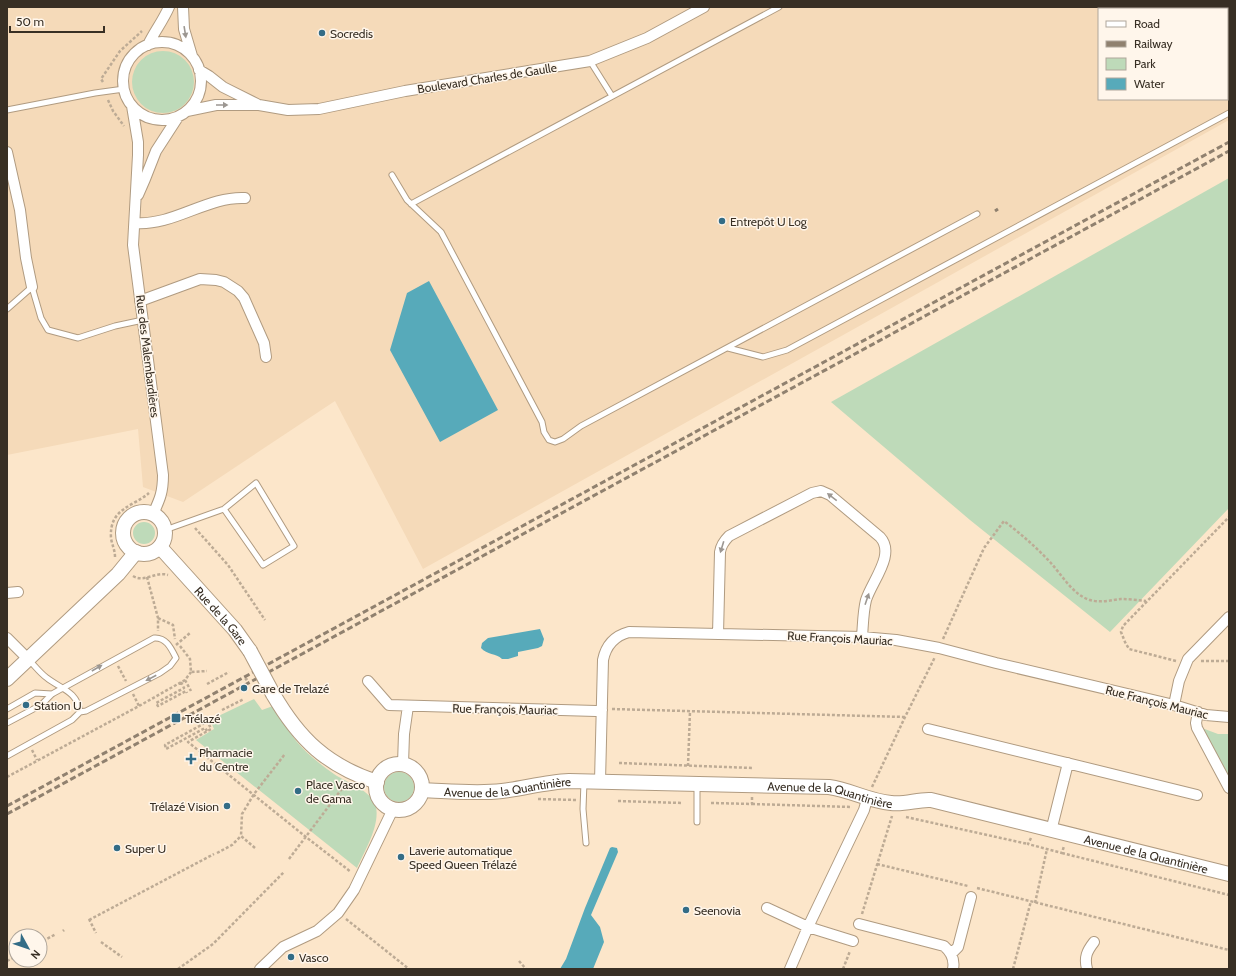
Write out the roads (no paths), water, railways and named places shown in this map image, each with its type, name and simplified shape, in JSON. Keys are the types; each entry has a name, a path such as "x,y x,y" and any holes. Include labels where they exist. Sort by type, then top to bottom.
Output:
{"street":[{"path":"148,45 152,35 163,20 169,7"},
{"path":"184,7 184,29 192,56 199,70 201,82 198,94 187,111 178,117 165,120 153,119 141,114 132,106 127,99 123,79 126,66 136,52 148,45 158,43 172,44 181,47 192,56"},
{"name":"Boulevard Charles de Gaulle","path":"187,111 216,105 259,105 288,110 319,109 413,90 590,61 647,38 704,7"},
{"name":"Boulevard Charles de Gaulle","path":"199,70 223,87 259,105"},
{"name":"Rue des Malembardières","path":"132,106 138,142 137,197 133,245 163,475 161,498 153,514"},
{"name":"Rue des Malembardières","path":"137,197 156,151 178,117"},
{"path":"7,152 20,210 26,258 32,287"},
{"path":"135,223 153,223 228,199 245,198"},
{"path":"140,301 200,279 208,278 224,282 238,291 244,298 264,343 266,357"},
{"path":"718,634 720,552 722,544 729,536 812,493 820,491 830,495 880,537 885,544 885,557 867,597 865,605 862,637"},
{"path":"146,512 153,514 160,519 165,530 164,539 160,547 149,554 136,552 128,546 125,541 125,525 129,519 137,514 146,512"},
{"name":"Rue de la Gare","path":"160,547 235,630 250,650 273,694 301,734 328,759 351,773 377,782"},
{"path":"7,679 114,578 136,552"},
{"path":"7,593 18,592"},
{"path":"1174,705 1179,681 1188,659 1229,617"},
{"name":"Rue François Mauriac","path":"600,781 607,709 603,660 607,647 616,637 629,632 862,637 896,640 939,648 1215,716 1229,717"},
{"path":"7,638 28,659"},
{"name":"Rue François Mauriac","path":"368,681 389,705 580,710 607,709"},
{"path":"403,764 404,734 408,706"},
{"path":"1198,712 1196,724 1197,728 1229,788"},
{"path":"928,729 1197,795"},
{"path":"1051,831 1068,763"},
{"path":"396,764 403,764 412,768 416,772 421,780 422,790 418,800 412,806 404,809 393,808 387,806 380,798 377,792 377,782 386,768 396,764"},
{"name":"Avenue de la Quantinière","path":"422,790 465,792 501,791 569,780 838,788 866,805 892,811 922,799 931,800 1229,874"},
{"path":"790,969 808,927 866,805"},
{"path":"260,969 283,947 317,931 338,914 354,890 393,808"},
{"path":"951,954 958,947 971,897"},
{"path":"767,908 808,927 853,941"},
{"path":"859,924 939,944 951,954 954,964 953,969"},
{"path":"1087,969 1085,961 1086,954 1094,942"}],"lane":[{"path":"411,204 779,7"},
{"path":"590,61 612,96"},
{"path":"7,110 124,89"},
{"path":"728,348 762,357 787,350 1229,113"},
{"path":"392,175 407,200 441,232 542,422 544,432 549,440 555,442 563,440 581,426 977,214"},
{"path":"7,309 32,287 41,318 48,330 78,338 115,326 143,320"},
{"path":"165,530 224,509 256,482 294,546 263,565 224,509"},
{"path":"7,723 41,705 52,694 154,638 160,637 168,644 176,658 170,666 130,689 86,711 80,712 72,720 7,756"},
{"path":"28,659 46,677 75,697 79,704 80,712"},
{"path":"7,709 34,693 52,694"},
{"path":"584,781 583,809 586,843"},
{"path":"697,784 697,822"}],"water":[{"path":"429,281 498,410 440,442 390,350 407,293"},
{"path":"540,629 544,639 542,646 518,652 518,656 502,659 486,652 481,648 482,643 488,638"},
{"path":"610,848 617,848 618,852 591,915 600,927 604,942 593,969 560,969 566,959 585,908"}],"railway":[{"path":"7,806 1229,142"},
{"path":"7,814 1229,151"}],"place":[{"name":"Socredis","path":"322,33"},
{"name":"Entrepôt U Log","path":"722,221"},
{"name":"Gare de Trelazé","path":"244,688"},
{"name":"Station U","path":"26,705"},
{"name":"Trélazé","path":"176,718"},
{"name":"Pharmacie du Centre","path":"191,759"},
{"name":"Place Vasco de Gama","path":"298,791"},
{"name":"Trélazé Vision","path":"227,806"},
{"name":"Super U","path":"117,848"},
{"name":"Laverie automatique Speed Queen Trélazé","path":"401,857"},
{"name":"Seenovia","path":"686,910"},
{"name":"Vasco","path":"291,957"}]}
